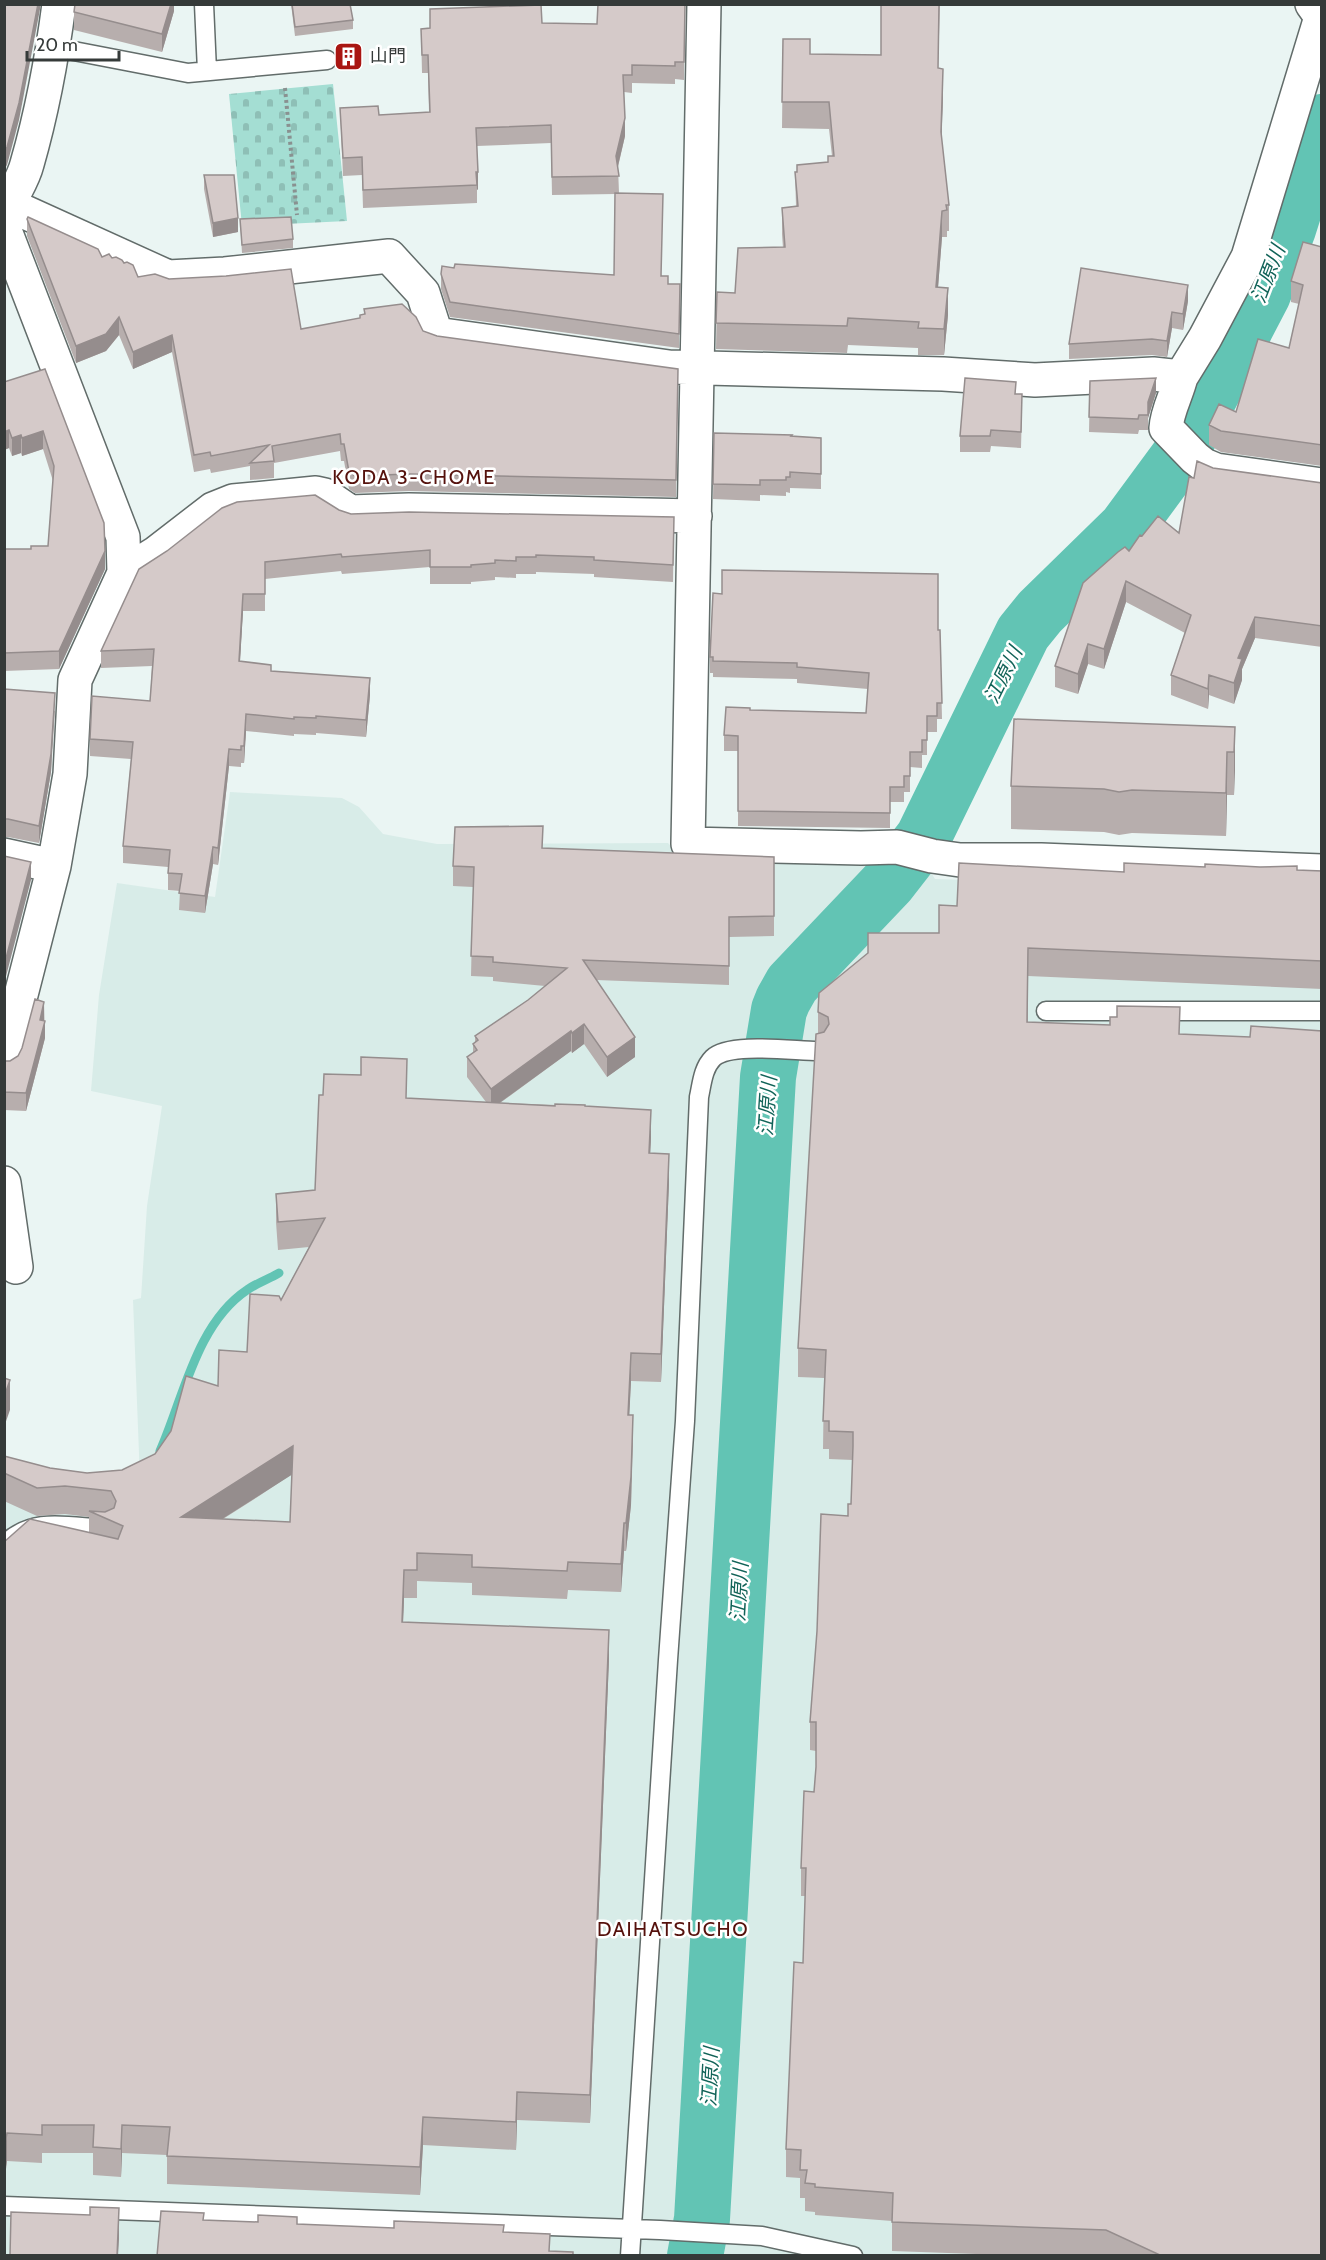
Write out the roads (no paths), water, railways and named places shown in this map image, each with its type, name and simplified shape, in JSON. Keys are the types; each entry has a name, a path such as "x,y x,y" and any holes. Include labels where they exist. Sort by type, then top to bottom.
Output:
{"street":[{"path":"4,1061 54,866 70,774 75,680 124,573 123,537 5,214 27,166 53,47 59,4"},
{"path":"704,4 688,844 897,847 960,860 1053,861 1322,871"},
{"path":"1318,13 1248,257 1205,338 1181,377 1166,428 1195,458 1216,470 1322,485"},
{"path":"5,214 168,277 225,274 389,256 423,293 436,334 669,367 943,374 1035,380 1153,374 1181,377"},
{"path":"124,573 156,553 213,509 233,501 316,493 325,495 350,512 409,510 695,516"},
{"path":"4,855 54,866"},
{"path":"4,1183 16,1267"}],"lane":[{"path":"204,4 207,71"},
{"path":"53,47 188,73 327,60"},
{"path":"1046,1011 1322,1011"},
{"path":"630,2256 685,1421 699,1096 704,1071 713,1058 723,1051 742,1049 813,1051"},
{"path":"4,1545 16,1533 41,1525 105,1529"},
{"path":"4,2206 631,2228 762,2236 854,2256"}],"waterway":[{"name":"江原川","path":"695,2256 702,2219 768,1077 779,1010 792,984 888,883 923,838 1023,633 1040,612 1126,528 1179,456 1263,294 1288,229 1322,122"},
{"path":"897,873 917,873"},
{"path":"160,1451 193,1364 215,1322 247,1290 279,1273"}],"place":[{"name":"山門","path":"349,56"}],"district":[{"name":"KODA 3-CHOME","path":"414,477"},
{"name":"DAIHATSUCHO","path":"673,1929"}]}
